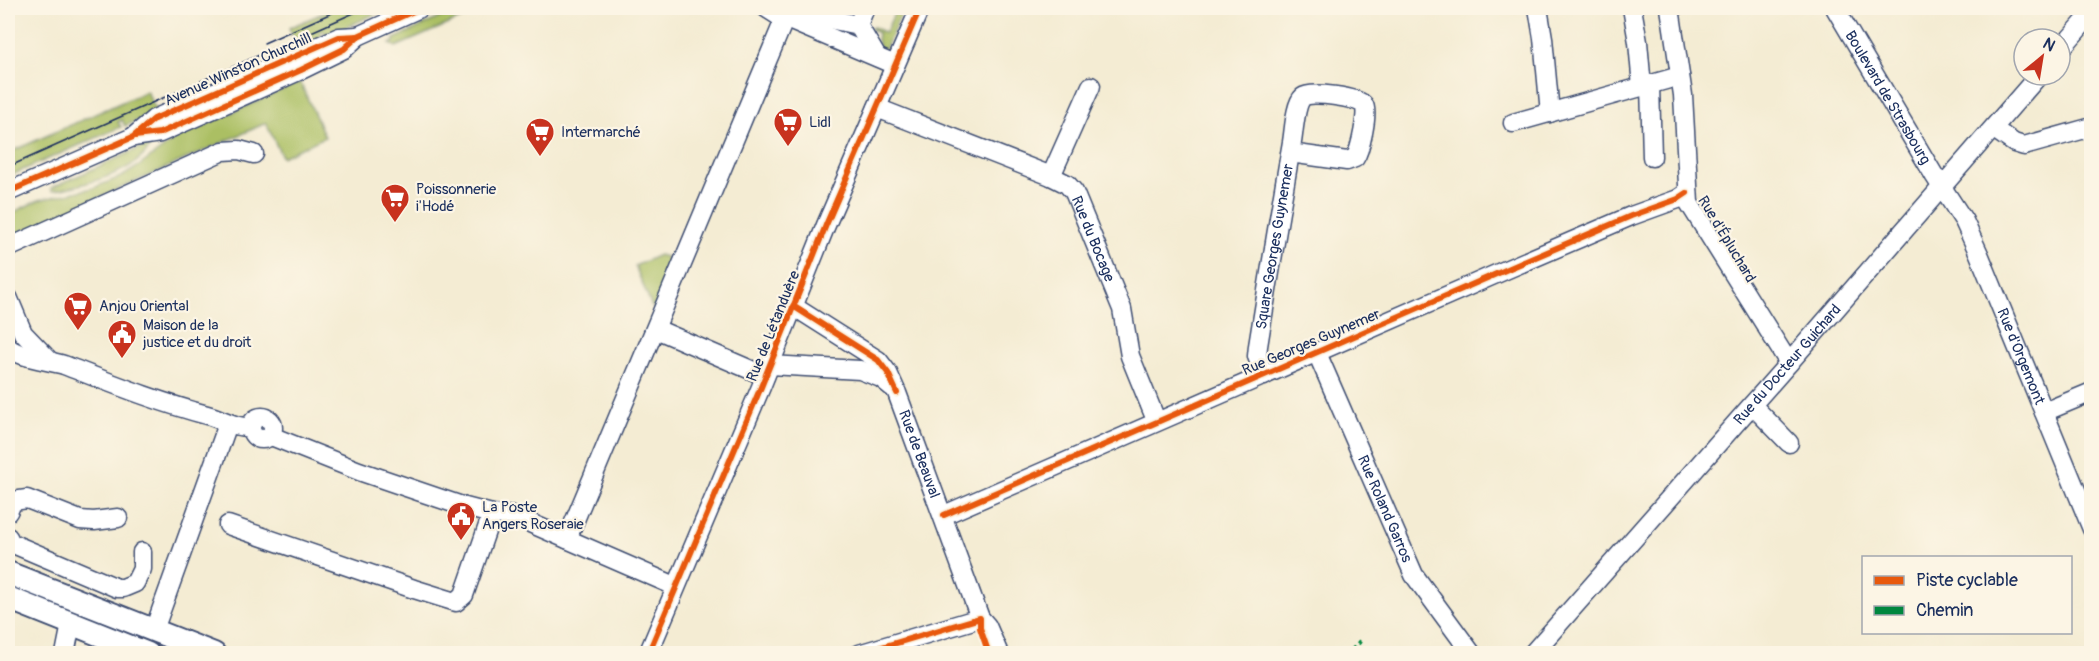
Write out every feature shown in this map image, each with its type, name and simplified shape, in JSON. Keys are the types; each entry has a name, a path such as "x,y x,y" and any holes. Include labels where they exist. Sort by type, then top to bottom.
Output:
{"main road":[{"path":"8,573 214,654"},
{"path":"8,598 148,654"}],"street":[{"name":"Avenue Winston Churchill","path":"8,192 133,137 160,133 308,67 344,49 358,36 420,8"},
{"path":"766,8 895,65"},
{"path":"802,8 829,19 858,25 877,57"},
{"path":"858,25 865,8"},
{"name":"Rue de Létanduère","path":"648,654 920,8"},
{"path":"1538,8 1550,113"},
{"path":"1632,8 1646,86 1652,157"},
{"name":"Rue d'Épluchard","path":"1670,8 1680,76 1689,203 1789,363"},
{"name":"Boulevard de Strasbourg","path":"1835,8 1942,187"},
{"path":"2072,36 2091,13"},
{"path":"567,539 785,18"},
{"path":"1513,123 1680,76"},
{"path":"1051,176 1091,86"},
{"name":"Rue du Docteur Guichard","path":"1532,654 2029,87"},
{"name":"Square Georges Guynemer","path":"1264,376 1257,351 1290,153 1298,105 1303,98 1312,93 1356,100 1364,105 1366,112 1359,151 1355,158 1347,161 1290,153"},
{"name":"Rue du Bocage","path":"877,108 1067,184 1074,192 1122,309 1130,356 1156,420"},
{"path":"1994,129 2025,146 2091,127"},
{"path":"8,248 223,151 239,150 254,154"},
{"name":"Rue d'Orgemont","path":"1942,187 1964,221 1979,254 2091,529"},
{"name":"Rue Georges Guynemer","path":"944,515 1156,420 1264,376 1565,244 1678,199 1687,193"},
{"path":"8,297 23,333 49,360"},
{"name":"Rue de Beauval","path":"793,306 878,360 888,373 944,515 980,618 980,628 989,654"},
{"path":"656,328 768,370"},
{"path":"8,347 17,354 49,360 228,424 243,428 251,427 252,434 257,438 266,439 271,436 359,471 465,507 492,514 514,516 675,586"},
{"name":"Rue Roland Garros","path":"1317,353 1414,574 1472,654"},
{"name":"Rue de Beauval","path":"768,370 860,370 880,378 897,393"},
{"path":"2044,412 2091,392"},
{"path":"1752,405 1789,443"},
{"path":"154,630 228,424"},
{"path":"8,512 13,501 27,499 80,520 118,518"},
{"path":"228,525 456,602 464,595 492,514"},
{"path":"8,537 11,543 117,588 135,583 142,569 142,552"},
{"path":"860,654 980,618"},
{"name":"Rue de Beauval","path":"980,618 987,626 999,654"},
{"path":"65,654 71,624"}],"green space":[{"path":"334,8 388,8 327,36 324,31 320,32 322,38 298,49 289,28"},
{"path":"460,8 485,8 396,47 390,44 394,42 394,39"},
{"path":"897,8 904,8 885,50 879,47 878,33 871,29 873,27 885,33"},
{"path":"300,82 325,137 282,157 266,123 14,236 10,232 14,212 39,200 93,188 123,176 178,137"},
{"path":"147,91 156,112 125,126 122,120 118,122 121,127 9,176 8,153"},
{"path":"151,143 145,153 122,170 93,182 52,191 51,188"},
{"path":"659,255 666,257 672,266 656,308 652,307 635,266"}],"tram line":[{"path":"264,43 343,8"},
{"path":"8,167 365,8"}],"marked path":[{"path":"1349,654 1360,641"}],"cycle path":[{"path":"135,136 160,133 301,70 344,49 358,36 420,8"},
{"path":"648,654 761,387 826,225 920,8"},
{"path":"8,192 133,137 154,119 339,37 358,36"},
{"path":"944,515 1510,268 1631,216 1678,199 1687,193"},
{"path":"793,306 878,360 888,373 897,393"},
{"path":"859,654 980,618 980,628 989,654"}],"place":[{"name":"Lidl","path":"788,148"},
{"name":"Intermarché","path":"540,158"},
{"name":"Poissonnerie i'Hodé","path":"395,224"},
{"name":"Anjou Oriental","path":"78,332"},
{"name":"Maison de la justice et du droit","path":"122,360"},
{"name":"La Poste Angers Roseraie","path":"461,542"}]}
